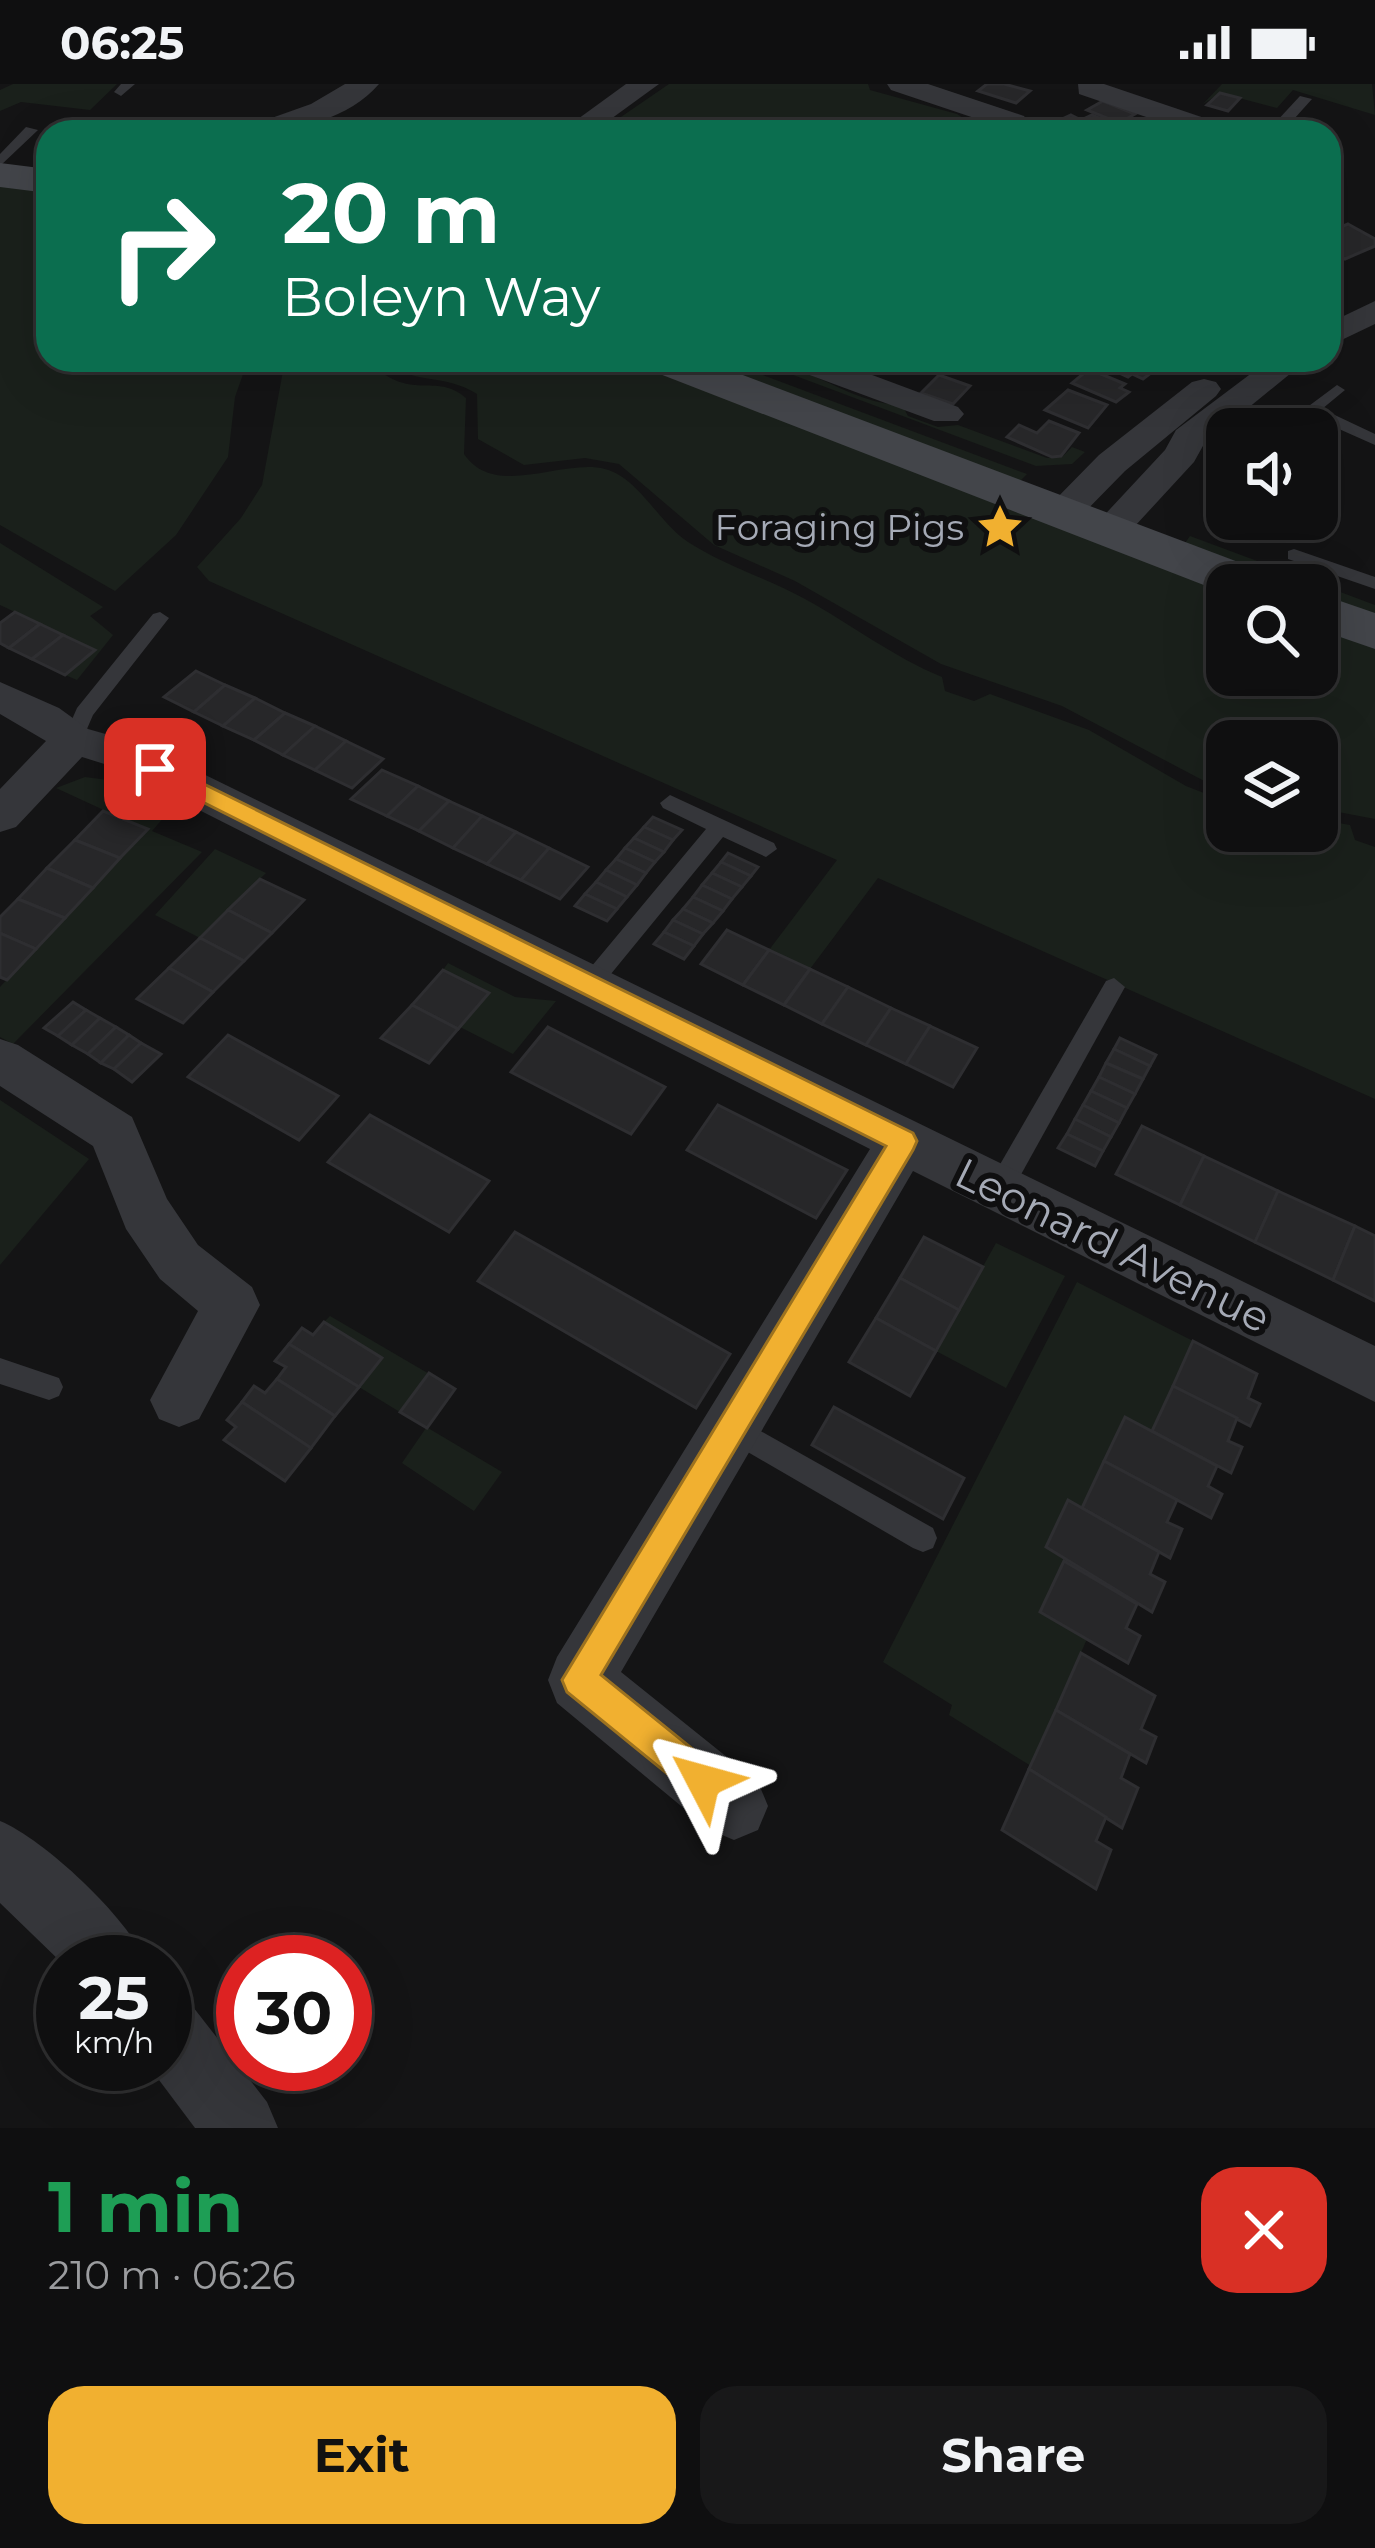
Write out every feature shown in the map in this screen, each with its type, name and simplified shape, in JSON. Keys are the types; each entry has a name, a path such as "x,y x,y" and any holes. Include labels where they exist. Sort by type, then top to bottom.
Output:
{"street":[{"path":"293,120 321,110 365,84"},
{"path":"592,120 644,84"},
{"path":"901,84 1010,120"},
{"path":"1084,90 1180,120"},
{"path":"0,175 36,180"},
{"path":"1341,302 1375,283"},
{"path":"1341,310 1366,301 1375,307 1341,329"},
{"path":"695,372 1206,567"},
{"path":"832,372 946,414"},
{"path":"1087,522 1112,463 1228,372"},
{"path":"1087,522 1181,454 1186,441 1274,372"},
{"path":"1338,618 1375,632"},
{"name":"Leonard Avenue","path":"0,696 44,718 73,740 129,756 1375,1376"},
{"path":"0,816 73,740"},
{"path":"0,1060 114,1132 145,1212 179,1262 232,1305 178,1400"},
{"path":"734,1806 580,1680 904,1141"},
{"path":"0,1855 83,1935"},
{"path":"192,2064 241,2128"}],"lane":[{"path":"1285,120 1305,99"},
{"path":"0,162 31,130"},
{"path":"1313,408 1337,390"},
{"path":"1338,423 1375,440"},
{"path":"1294,555 1375,583"},
{"path":"73,740 84,713 160,618"},
{"path":"670,803 766,849"},
{"path":"589,985 719,828"},
{"path":"1000,1188 1114,987"},
{"path":"0,1372 49,1387"},
{"path":"732,1427 922,1538"}],"shaded area":[{"path":"13,84 117,84 90,110 21,102 0,111 0,90"},
{"path":"669,84 868,84 870,90 966,120 616,120"},
{"path":"1222,84 1372,84 1375,115 1293,90 1277,108 1220,93 1203,104"},
{"path":"0,184 36,188 36,372 244,372 235,397 228,457 176,535 115,591 0,525"},
{"path":"283,372 382,372 396,381 455,390 466,398 464,454 477,467 511,476 588,467 617,474 688,542 805,599 942,677 945,691 974,701 990,694 1089,730 1206,794 1206,852 1338,852 1338,823 1350,825 1355,840 1375,847 1375,1099 878,878 810,969 769,950 837,860 209,581 197,567 241,518 262,485"},
{"path":"403,372 664,372 1206,582 1206,696 1338,696 1338,632 1375,647 1375,819 1338,812 1338,720 1206,720 1206,782 1062,706 941,664 795,581 714,545 619,464 585,458 524,465 478,439 477,394"},
{"path":"721,372 755,372 1027,474 1019,482"},
{"path":"785,372 803,372 863,398 902,405 908,416 938,427 958,425 1047,458 1062,457 1072,447 1085,452 1072,464 1036,466"},
{"path":"1190,536 1265,564 1232,564 1183,546"},
{"path":"0,543 103,607 90,616 113,635 77,680 65,675 94,649 0,605"},
{"path":"1338,591 1375,605 1375,618 1338,604"},
{"path":"85,777 116,781 172,808 152,831 202,852 13,1044 0,1037 0,987 147,830 56,788"},
{"path":"215,849 266,873 200,938 155,915"},
{"path":"448,963 515,997 556,1001 513,1054 460,1027 488,993 443,970"},
{"path":"0,1100 89,1159 0,1265"},
{"path":"996,1243 1065,1276 1006,1388 936,1351"},
{"path":"1077,1282 1193,1341 1152,1431 1125,1418 1082,1508 1068,1501 1046,1546 1065,1557 1041,1612 1087,1639 1031,1766 949,1715 952,1705 883,1662"},
{"path":"330,1316 455,1389 428,1428 502,1472 474,1511 402,1463 426,1428 359,1387 324,1322"}],"building":[{"path":"987,84 1030,91 1016,103 978,91"},
{"path":"1220,93 1240,98 1228,111 1207,105"},
{"path":"1103,101 1135,114 1112,120 1087,110"},
{"path":"1348,224 1375,239 1375,246 1341,257 1341,227"},
{"path":"1085,372 1096,372 1125,384 1120,388 1129,392 1116,402 1072,383"},
{"path":"1117,372 1152,372 1143,379"},
{"path":"939,375 970,386 953,404 921,393"},
{"path":"1068,390 1107,405 1088,428 1045,410"},
{"path":"1049,421 1079,433 1061,456 1052,457 1007,437 1019,425 1037,433"},
{"path":"15,612 40,624 9,648 0,643 0,623"},
{"path":"40,624 63,635 32,659 9,648"},
{"path":"63,635 95,650 65,675 32,659"},
{"path":"196,671 225,685 194,712 164,697"},
{"path":"225,685 255,698 223,726 194,712"},
{"path":"255,698 285,713 254,740 223,726"},
{"path":"285,713 315,726 283,755 254,740"},
{"path":"315,726 346,741 315,770 283,755"},
{"path":"346,741 383,759 352,788 315,770"},
{"path":"382,770 418,786 387,816 351,799"},
{"path":"418,786 449,801 419,831 387,816"},
{"path":"449,801 482,816 453,848 419,831"},
{"path":"103,811 148,829 120,858 75,840"},
{"path":"482,816 516,832 487,864 453,848"},
{"path":"653,817 682,830 673,840 644,827"},
{"path":"644,827 673,840 664,852 634,838"},
{"path":"516,832 549,848 521,880 487,864"},
{"path":"634,838 664,852 655,862 625,848"},
{"path":"75,840 120,858 93,888 47,868"},
{"path":"549,848 588,867 560,899 521,880"},
{"path":"625,848 655,862 646,873 616,859"},
{"path":"728,853 758,867 751,876 721,862"},
{"path":"616,859 646,873 637,885 606,870"},
{"path":"721,862 751,876 742,887 712,873"},
{"path":"47,868 93,888 65,918 18,899"},
{"path":"606,870 637,885 627,897 596,882"},
{"path":"712,873 742,887 732,899 702,885"},
{"path":"260,879 304,900 272,933 228,910"},
{"path":"596,882 627,897 617,909 585,894"},
{"path":"702,885 732,899 723,911 693,897"},
{"path":"585,894 617,909 607,921 575,906"},
{"path":"693,897 723,911 713,923 683,909"},
{"path":"18,899 65,918 36,949 0,933 0,917"},
{"path":"683,909 713,923 703,934 673,920"},
{"path":"228,910 272,933 244,961 200,938"},
{"path":"673,920 703,934 694,946 664,932"},
{"path":"727,930 769,950 743,985 701,964"},
{"path":"664,932 694,946 684,959 654,944"},
{"path":"0,933 36,949 7,980 0,977"},
{"path":"200,938 244,961 213,992 169,968"},
{"path":"769,950 810,969 784,1005 743,985"},
{"path":"169,968 213,992 183,1023 137,999"},
{"path":"810,969 848,987 822,1024 784,1005"},
{"path":"443,970 489,993 458,1029 412,1005"},
{"path":"848,987 891,1008 866,1045 822,1024"},
{"path":"73,1002 86,1010 58,1036 44,1028"},
{"path":"412,1005 458,1029 429,1063 381,1038"},
{"path":"891,1008 930,1026 906,1064 866,1045"},
{"path":"86,1010 100,1018 72,1045 58,1036"},
{"path":"100,1018 116,1027 88,1054 72,1045"},
{"path":"930,1026 977,1048 953,1087 906,1064"},
{"path":"116,1027 129,1035 101,1063 88,1054"},
{"path":"548,1027 665,1087 631,1134 511,1072"},
{"path":"129,1035 141,1043 114,1069 101,1063"},
{"path":"228,1035 338,1096 299,1140 188,1077"},
{"path":"1120,1038 1156,1055 1150,1066 1114,1049"},
{"path":"141,1043 161,1054 132,1082 114,1069"},
{"path":"1114,1049 1150,1066 1143,1079 1106,1063"},
{"path":"1106,1063 1143,1079 1135,1094 1099,1077"},
{"path":"1099,1077 1135,1094 1127,1108 1091,1091"},
{"path":"1091,1091 1127,1108 1119,1123 1083,1105"},
{"path":"718,1105 847,1170 816,1218 687,1150"},
{"path":"1083,1105 1119,1123 1111,1137 1075,1119"},
{"path":"370,1115 489,1181 449,1232 328,1162"},
{"path":"1075,1119 1111,1137 1103,1151 1067,1134"},
{"path":"1142,1126 1204,1156 1180,1205 1116,1174"},
{"path":"1067,1134 1103,1151 1095,1166 1058,1148"},
{"path":"1204,1156 1278,1191 1255,1242 1180,1205"},
{"path":"1278,1191 1355,1226 1333,1280 1255,1242"},
{"path":"1355,1226 1375,1236 1375,1301 1333,1280"},
{"path":"515,1232 730,1354 696,1408 478,1281"},
{"path":"924,1237 983,1267 959,1310 900,1278"},
{"path":"900,1278 959,1310 936,1351 876,1318"},
{"path":"876,1318 936,1351 910,1396 849,1362"},
{"path":"324,1322 382,1358 359,1387 289,1344 302,1328 313,1335"},
{"path":"1193,1341 1257,1374 1248,1398 1260,1404 1250,1426 1173,1386"},
{"path":"289,1344 359,1387 335,1416 277,1379 286,1367 275,1361"},
{"path":"429,1373 455,1389 427,1428 400,1412"},
{"path":"277,1379 335,1416 311,1448 242,1402 254,1386 265,1393"},
{"path":"1173,1386 1237,1418 1228,1441 1242,1447 1231,1473 1152,1431"},
{"path":"242,1402 311,1448 285,1481 224,1440 236,1427 227,1420"},
{"path":"834,1407 964,1478 943,1519 812,1445"},
{"path":"1125,1417 1217,1466 1208,1486 1222,1494 1211,1518 1104,1461"},
{"path":"1104,1461 1177,1500 1167,1522 1182,1529 1170,1558 1082,1508"},
{"path":"1068,1500 1159,1552 1150,1574 1165,1582 1152,1612 1046,1547"},
{"path":"1064,1561 1137,1604 1126,1628 1140,1636 1128,1663 1040,1612"},
{"path":"1081,1653 1155,1696 1141,1729 1156,1737 1146,1763 1056,1710"},
{"path":"1056,1710 1130,1754 1121,1778 1138,1788 1122,1828 1029,1769"},
{"path":"1029,1769 1106,1817 1096,1841 1111,1850 1096,1889 1002,1830"}],"place":[{"name":"Foraging Pigs","path":"1000,527"}],"route":[{"path":"155,769 904,1141 580,1680 703,1781"}]}
